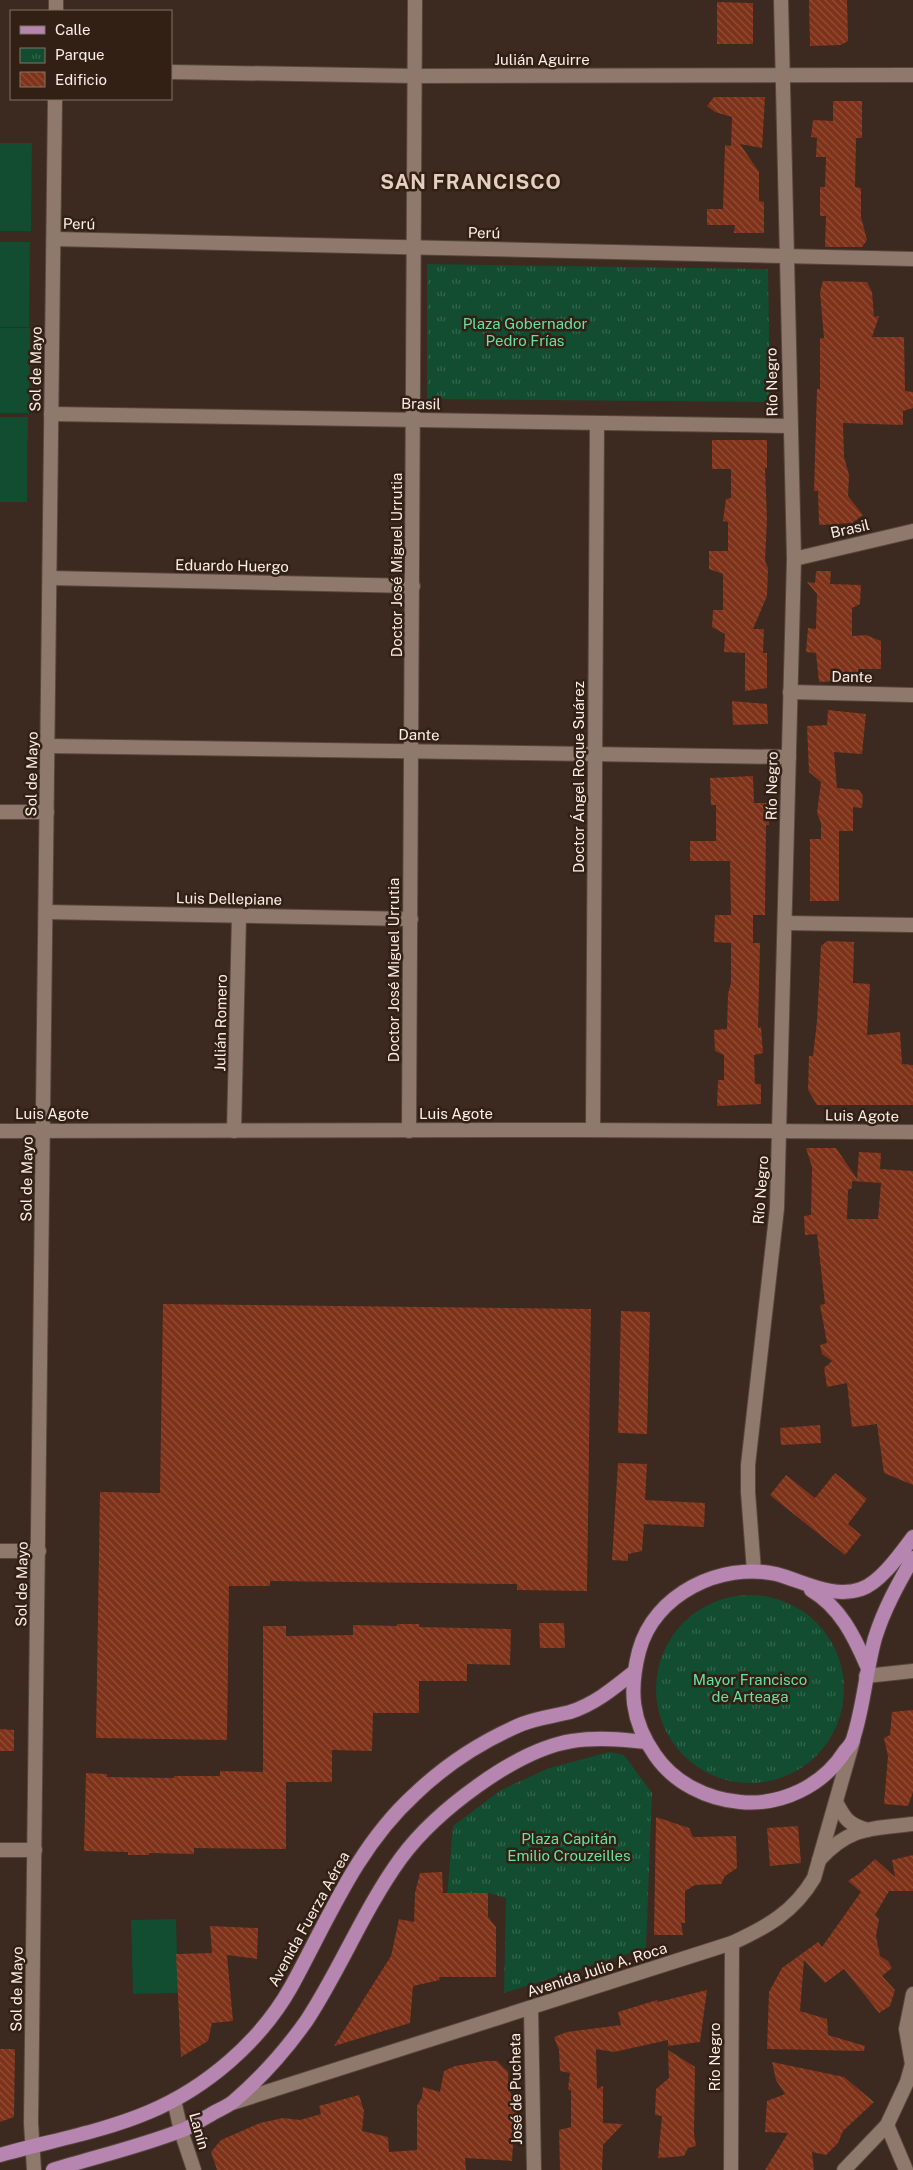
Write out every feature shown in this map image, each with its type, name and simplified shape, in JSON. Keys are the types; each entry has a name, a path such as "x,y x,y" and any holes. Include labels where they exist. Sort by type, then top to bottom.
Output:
{"main road":[{"name":"Avenida Julio A. Roca","path":"913,1537 889,1567 871,1584 862,1589 833,1592 775,1574 754,1571 726,1574 698,1583 674,1598 654,1620 641,1644 634,1672 634,1708 646,1742 660,1763 679,1780 701,1793 726,1801 751,1803 776,1800 800,1792 822,1778 840,1760 854,1738 867,1671 884,1614 913,1558"},
{"name":"Avenida Julio A. Roca","path":"796,1580 822,1596 844,1619 867,1671"},
{"name":"Avenida Fuerza Aérea","path":"0,2155 113,2125 174,2100 200,2084 244,2048 273,2014 290,1989 361,1856 383,1827 414,1794 446,1768 480,1745 524,1723 583,1707 610,1691 634,1672"},
{"path":"53,2170 181,2131 232,2103 264,2074 306,2020 402,1857 432,1825 462,1799 524,1757 543,1749 571,1741 598,1738 617,1738 646,1742"}],"street":[{"name":"Doctor José Miguel Urrutia","path":"409,1130 415,0"},
{"name":"Río Negro","path":"754,1571 748,1492 748,1465 777,1208 794,559 789,426 781,0"},
{"name":"Julián Aguirre","path":"172,72 415,76 913,75"},
{"name":"Sol de Mayo","path":"34,2170 31,2146 56,100"},
{"name":"Perú","path":"54,239 913,259"},
{"name":"Brasil","path":"52,414 789,426"},
{"name":"Doctor Ángel Roque Suárez","path":"593,1130 597,424"},
{"name":"Brasil","path":"794,559 913,532"},
{"name":"Eduardo Huergo","path":"50,578 413,586"},
{"name":"Dante","path":"790,692 913,695"},
{"name":"Dante","path":"48,746 789,757"},
{"path":"0,812 47,812"},
{"name":"Luis Dellepiane","path":"46,912 411,919"},
{"name":"Julián Romero","path":"234,1130 239,916"},
{"path":"785,923 913,926"},
{"name":"Luis Agote","path":"0,1131 593,1130 913,1132"},
{"path":"0,1551 39,1551"},
{"path":"867,1671 913,1671"},
{"name":"Avenida Julio A. Roca","path":"232,2103 732,1943 756,1932 791,1908 804,1895 814,1878 854,1738"},
{"path":"836,1802 846,1819 853,1826 867,1830"},
{"path":"819,1860 840,1840 851,1834 913,1824"},
{"path":"0,1850 35,1850"},
{"name":"Río Negro","path":"731,2170 732,1943"},
{"path":"844,2170 887,2125 910,2073 912,2064 906,2029 913,1994"},
{"name":"José de Pucheta","path":"531,2008 534,2170"},
{"name":"Lanín","path":"174,2100 181,2131 194,2170"},
{"path":"887,2125 906,2170"}],"green space":[{"path":"0,143 32,143 31,231 0,231"},
{"path":"0,242 30,242 29,327 0,327"},
{"name":"Plaza Gobernador Pedro Frías","path":"427,264 768,269 770,402 427,399"},
{"path":"0,328 30,328 29,413 0,413"},
{"path":"0,417 28,417 27,502 0,502"},
{"name":"Mayor Francisco de Arteaga","path":"750,1595 786,1602 802,1611 816,1623 828,1637 837,1653 844,1689 837,1725 828,1741 816,1755 802,1767 786,1776 750,1783 714,1776 698,1767 684,1755 672,1741 663,1725 656,1689 663,1653 672,1637 684,1623 698,1611 714,1602"},
{"name":"Plaza Capitán Emilio Crouzeilles","path":"609,1752 624,1755 652,1793 646,1948 504,1993 506,1898 488,1893 447,1897 453,1826 501,1790 549,1768"},
{"path":"176,1919 178,1993 133,1994 131,1920"}],"building":[{"path":"809,0 847,0 848,41 841,45 810,46"},
{"path":"717,2 753,3 753,44 717,44"},
{"path":"714,97 765,97 762,148 740,144 759,172 759,201 764,202 764,233 734,233 735,225 707,225 707,209 723,209 725,145 731,146 732,117 715,112 707,106"},
{"path":"833,101 862,101 862,138 856,138 855,187 861,188 861,217 867,240 862,247 825,247 826,216 820,216 820,187 825,187 826,157 816,157 817,138 811,137 813,120 833,121"},
{"path":"823,281 867,282 872,292 874,317 879,316 872,337 904,337 905,391 913,392 913,408 903,411 903,425 843,423 844,457 849,475 848,496 863,515 852,523 819,525 818,491 814,491 817,389 820,389 820,338 824,338 820,292"},
{"path":"712,440 767,440 767,468 765,468 767,519 765,561 768,568 767,596 753,629 764,629 763,653 767,653 767,688 745,691 745,653 724,652 725,634 712,627 713,610 723,610 723,574 709,569 709,551 728,551 728,522 723,521 726,499 731,498 731,469 712,469"},
{"path":"816,571 831,571 830,584 861,585 860,604 852,608 852,636 866,635 881,641 881,669 858,669 859,680 819,682 816,653 806,652 808,628 816,629 817,594 807,582 815,583"},
{"path":"732,701 767,704 768,724 733,725"},
{"path":"828,710 866,714 862,754 834,752 837,788 859,790 863,796 862,808 853,807 853,831 839,831 839,901 810,901 810,839 821,839 821,823 817,813 821,782 809,772 807,726 827,725"},
{"path":"753,776 754,803 768,803 769,825 766,825 765,915 753,915 753,943 760,943 758,1028 761,1027 763,1053 754,1055 755,1084 761,1084 761,1104 717,1106 718,1080 724,1080 724,1055 715,1051 714,1030 727,1029 728,994 731,983 731,943 714,942 715,915 731,915 730,861 690,861 690,841 716,841 716,805 711,805 710,778"},
{"path":"827,941 854,942 853,983 870,984 867,1035 900,1032 902,1064 913,1065 913,1105 817,1105 808,1090 809,1056 813,1056 817,1021 821,946"},
{"path":"806,1148 836,1148 857,1179 859,1152 881,1153 880,1169 913,1171 913,1485 884,1473 877,1424 852,1427 847,1383 827,1387 824,1368 832,1361 822,1354 820,1345 827,1343 820,1305 825,1304 817,1234 805,1235 804,1216 811,1215 812,1167","holes":["852,1181 881,1183 878,1219 847,1219 848,1190 852,1188"]},
{"path":"163,1304 591,1309 587,1591 517,1590 517,1584 270,1581 270,1586 229,1586 227,1740 96,1738 100,1492 160,1493"},
{"path":"621,1311 650,1312 647,1434 618,1433"},
{"path":"820,1425 821,1443 781,1445 780,1428"},
{"path":"618,1463 647,1464 645,1500 705,1503 704,1527 644,1524 642,1551 628,1554 628,1561 612,1560"},
{"path":"835,1473 867,1499 848,1524 861,1535 845,1555 770,1495 786,1475 815,1498"},
{"path":"539,1623 564,1623 565,1648 540,1648"},
{"path":"397,1624 419,1624 419,1627 511,1629 510,1665 467,1664 467,1681 419,1681 419,1713 373,1713 372,1751 332,1750 332,1782 286,1782 286,1849 194,1848 194,1854 149,1853 149,1855 128,1855 128,1852 84,1851 86,1773 107,1774 107,1777 174,1778 174,1776 220,1776 220,1771 263,1772 263,1626 286,1626 286,1636 353,1635 353,1625 397,1626"},
{"path":"913,1710 913,1792 908,1806 884,1804 888,1756 884,1738 890,1735 892,1712"},
{"path":"0,1729 14,1730 14,1751 0,1751"},
{"path":"656,1817 689,1828 693,1837 736,1836 737,1868 725,1876 721,1884 695,1885 685,1891 685,1923 681,1923 683,1935 654,1935"},
{"path":"798,1826 801,1863 770,1866 767,1828"},
{"path":"913,1855 913,1891 889,1891 875,1915 879,1919 876,1936 880,1956 888,1961 892,1968 882,1976 895,1990 890,2006 879,2013 844,1969 825,1983 804,1960 800,2011 827,2019 828,2035 865,2046 864,2051 767,2049 769,1992 782,1968 818,1942 822,1947 861,1892 848,1881 875,1859 895,1877 892,1860"},
{"path":"442,1872 443,1893 488,1893 488,1917 496,1927 496,1977 439,1977 440,1980 413,1986 410,2023 334,2046 391,1956 399,1919 414,1922 415,1893 420,1873"},
{"path":"210,1926 258,1928 257,1959 227,1955 233,2021 212,2023 208,2041 181,2057 176,1954 212,1953"},
{"path":"707,1990 700,2042 668,2046 668,2040 614,2052 596,2049 597,2089 603,2086 603,2123 623,2124 603,2145 602,2170 560,2170 559,2130 571,2127 571,2091 568,2089 570,2073 560,2071 559,2050 554,2037 567,2032 621,2025 618,2012 657,2000 658,2002"},
{"path":"0,2049 15,2049 14,2117 0,2122"},
{"path":"668,2050 695,2067 694,2134 696,2146 688,2148 684,2156 658,2158 662,2116 655,2115 656,2089 669,2078"},
{"path":"497,2061 508,2072 509,2090 516,2104 516,2129 514,2129 512,2161 465,2158 466,2170 217,2170 211,2152 221,2140 260,2123 283,2118 300,2120 321,2114 319,2106 359,2095 364,2111 362,2131 388,2137 389,2152 417,2150 417,2106 422,2097 423,2087 440,2092 444,2071 455,2066"},
{"path":"772,2062 844,2077 874,2102 843,2131 838,2143 826,2155 812,2152 814,2170 765,2170 788,2133 765,2132 767,2101 785,2094 776,2080"}],"district":[{"name":"SAN FRANCISCO","path":"471,182"}]}
